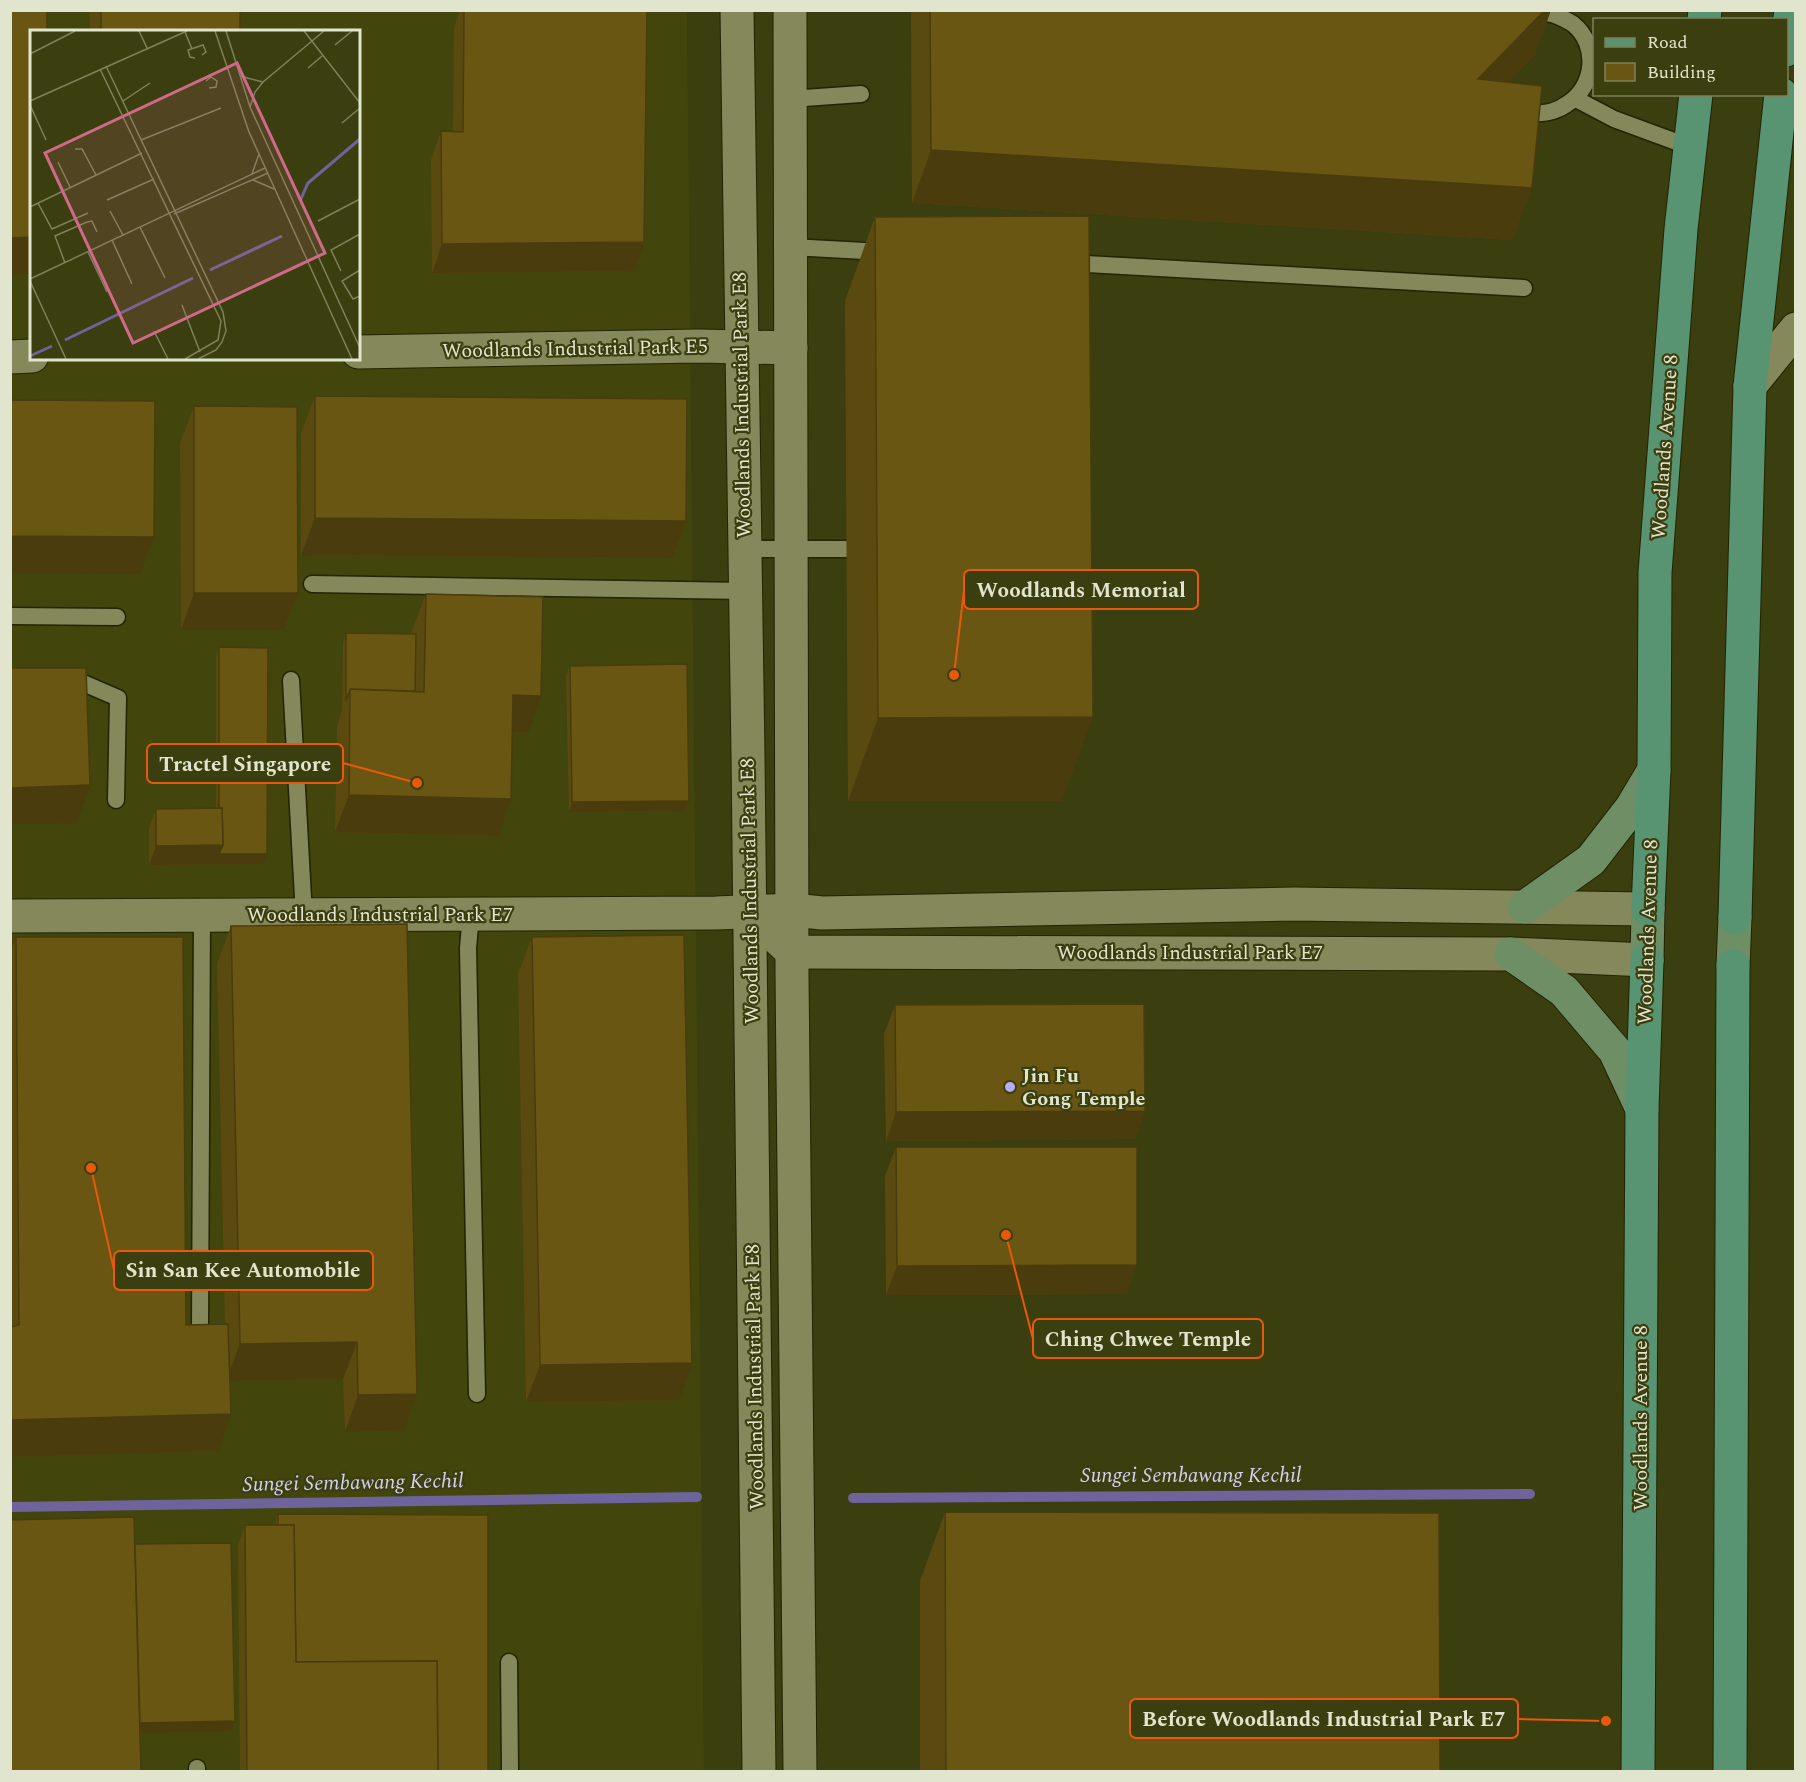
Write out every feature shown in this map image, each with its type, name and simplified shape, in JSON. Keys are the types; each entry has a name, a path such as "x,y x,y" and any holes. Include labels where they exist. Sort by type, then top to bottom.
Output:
{"main road":[{"path":"1788,34 1791,10"},
{"name":"Woodlands Avenue 8","path":"1638,1772 1642,1109 1654,770 1655,573 1681,229 1696,96"},
{"path":"1730,1772 1733,966 1750,386 1785,110"},
{"path":"1525,907 1591,860 1632,807 1654,770"},
{"path":"1511,954 1564,991 1615,1052 1642,1109"}],"street":[{"name":"Woodlands Industrial Park E8","path":"737,10 759,1772"},
{"name":"Woodlands Industrial Park E8","path":"790,10 792,952 800,1772"},
{"path":"1750,386 1796,329"},
{"name":"Woodlands Industrial Park E5","path":"360,352 699,346 791,348"},
{"path":"10,357 30,356"},
{"name":"Woodlands Industrial Park E7","path":"10,916 716,913 749,910 793,910 822,914 1294,904 1648,909"},
{"path":"749,910 792,952"},
{"name":"Woodlands Industrial Park E7","path":"792,952 1511,954 1647,960"}],"lane":[{"path":"1509,100 1517,107 1538,113 1558,110 1576,99 1587,82 1591,61 1586,40 1573,24 1554,14 1533,12 1514,20"},
{"path":"790,99 861,94"},
{"path":"1576,99 1614,118 1690,147"},
{"path":"791,247 895,253"},
{"path":"1049,261 1524,288"},
{"path":"745,549 846,549"},
{"path":"312,584 746,591"},
{"path":"10,616 117,617"},
{"path":"291,680 304,916"},
{"path":"46,682 81,682 118,698 116,800"},
{"path":"471,914 468,960 477,1394"},
{"path":"200,1329 202,916"},
{"path":"509,1662 510,1772"}],"shaded area":[{"path":"11,11 687,11 704,1771 11,1772"}],"building":[{"path":"10,10 47,10 47,30 30,30 30,237 10,238"},
{"path":"101,10 240,10 240,30 101,30"},
{"path":"464,10 647,10 644,242 442,244 441,131 463,132"},
{"path":"930,10 1545,10 1478,79 1542,86 1532,188 931,150"},
{"path":"1089,216 1093,717 878,718 875,217"},
{"path":"315,396 687,399 686,521 315,518"},
{"path":"10,400 155,401 154,537 10,536"},
{"path":"194,406 297,407 298,593 194,593"},
{"path":"426,594 543,597 541,696 513,695 511,799 349,795 350,689 424,692"},
{"path":"346,633 416,634 415,691 350,689 346,701"},
{"path":"219,647 268,648 267,854 219,854 223,845 222,808 219,808"},
{"path":"687,664 689,801 572,802 570,666"},
{"path":"10,668 86,668 90,785 10,788"},
{"path":"222,808 223,845 156,846 156,809"},
{"path":"407,924 417,1394 358,1395 357,1342 240,1344 231,926"},
{"path":"684,935 692,1363 540,1365 532,937"},
{"path":"16,937 183,937 186,1325 228,1324 231,1414 10,1420 10,1327 19,1325"},
{"name":"Jin Fu Gong Temple","path":"1144,1004 1145,1111 896,1112 895,1005"},
{"path":"896,1147 1137,1147 1137,1265 897,1266"},
{"path":"945,1512 1439,1513 1440,1772 946,1772"},
{"path":"278,1514 488,1515 488,1772 438,1772 437,1661 296,1662 294,1525 278,1525"},
{"path":"134,1517 141,1772 10,1772 10,1520"},
{"path":"245,1525 294,1525 296,1662 437,1661 438,1772 247,1772"},
{"path":"231,1543 235,1721 140,1723 135,1544"}],"waterway":[{"name":"Sungei Sembawang Kechil","path":"853,1498 1530,1494"},
{"name":"Sungei Sembawang Kechil","path":"10,1507 697,1497"}],"place":[{"name":"Woodlands Memorial","path":"954,675"},
{"name":"Tractel Singapore","path":"417,783"},
{"name":"Jin Fu Gong Temple","path":"1010,1087"},
{"name":"Sin San Kee Automobile","path":"91,1168"},
{"name":"Ching Chwee Temple","path":"1006,1235"},
{"name":"Before Woodlands Industrial Park E7","path":"1606,1721"}]}
